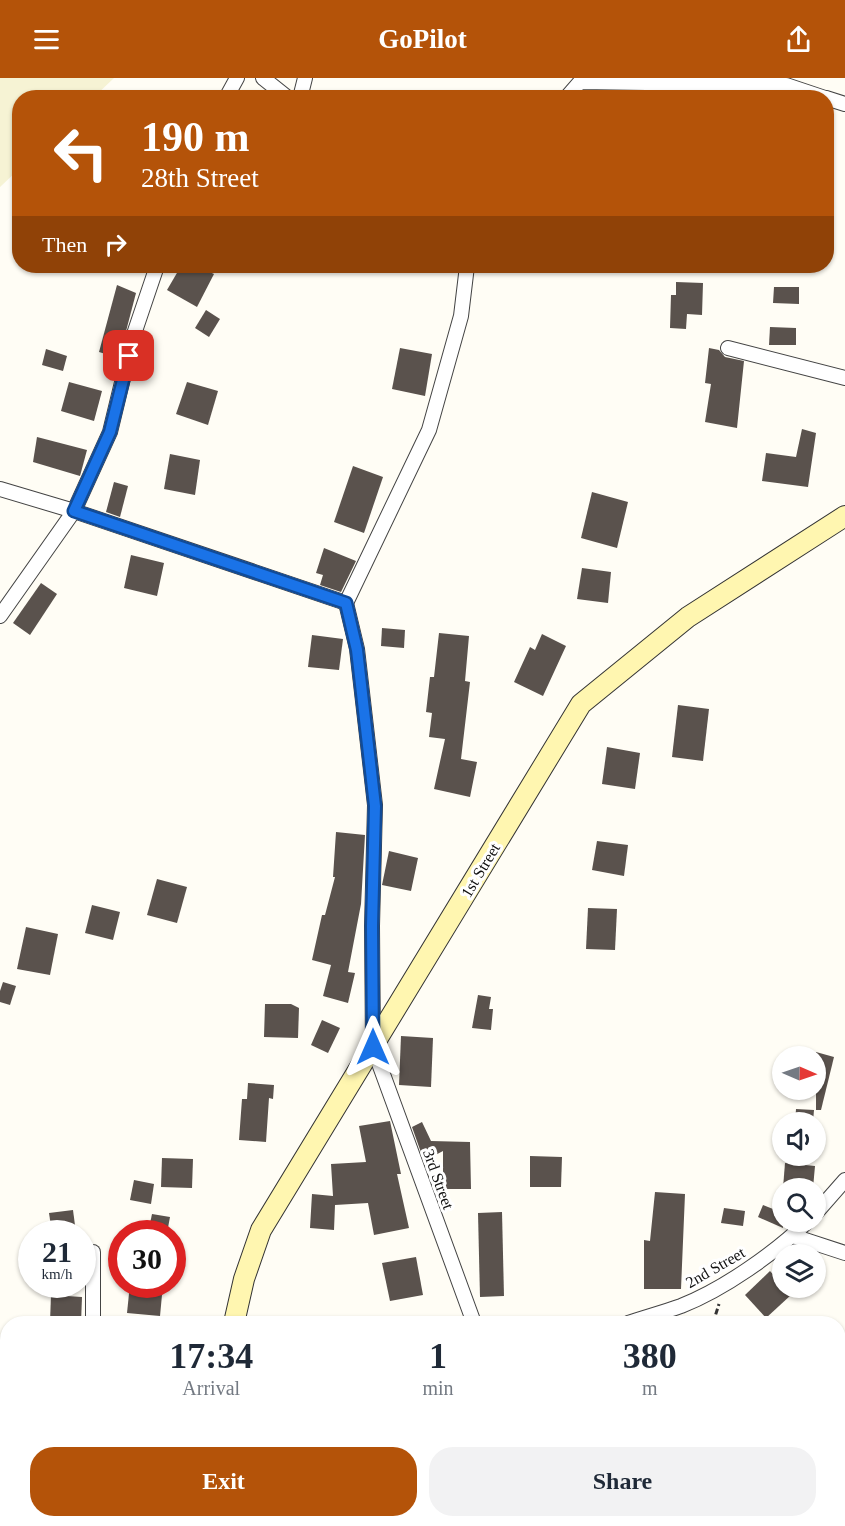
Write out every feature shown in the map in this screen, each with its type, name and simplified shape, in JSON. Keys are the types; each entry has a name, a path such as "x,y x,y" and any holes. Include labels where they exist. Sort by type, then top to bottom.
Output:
{"main road":[{"name":"1st Street","path":"235,1316 243,1279 261,1230 581,704 688,617 845,516"}],"street":[{"path":"262,78 278,90"},
{"path":"573,90 580,82 787,81 808,90"},
{"path":"0,616 74,511 110,432 133,337 155,273"},
{"path":"0,489 74,511 346,603 429,430 461,316 467,273"},
{"path":"728,348 845,378"},
{"name":"3rd Street","path":"346,603 357,650 375,806 372,926 373,1047 471,1316"},
{"path":"826,1202 845,1180"},
{"name":"2nd Street","path":"649,1316 683,1305 726,1282 767,1257 797,1232"},
{"path":"793,1236 845,1253"},
{"path":"93,1298 93,1316"}],"shaded area":[{"path":"0,78 114,78 101,90 12,90 12,176 0,187"}],"building":[{"path":"177,273 214,274 197,307 167,290"},
{"path":"676,282 703,283 702,315 687,314 686,329 670,328 671,295 676,295"},
{"path":"117,285 136,293 119,358 99,352"},
{"path":"774,287 799,287 799,304 773,303"},
{"path":"206,310 220,319 209,337 195,328"},
{"path":"770,327 796,328 796,345 769,345"},
{"path":"400,348 432,354 425,396 392,389"},
{"path":"709,348 719,350 725,357 744,361 737,428 705,422 711,384 705,383"},
{"path":"46,349 67,356 63,371 42,365"},
{"path":"69,382 102,391 94,421 61,411"},
{"path":"187,382 218,391 208,425 176,414"},
{"path":"802,429 816,433 808,487 762,481 766,453 796,457"},
{"path":"37,437 87,450 80,476 33,462"},
{"path":"170,454 200,460 195,495 164,489"},
{"path":"353,466 383,477 364,533 334,522"},
{"path":"114,482 128,486 120,517 106,512"},
{"path":"592,492 628,502 617,548 581,538"},
{"path":"324,548 356,561 341,592 320,585 323,575 316,573"},
{"path":"131,555 164,563 157,596 124,588"},
{"path":"582,568 611,572 608,603 577,599"},
{"path":"41,583 57,594 30,635 13,623"},
{"path":"382,628 405,630 404,648 381,646"},
{"path":"439,633 469,636 465,681 470,682 461,759 477,762 470,797 434,789 445,739 429,737 432,713 426,712 430,677 434,677"},
{"path":"542,634 566,646 543,696 514,682 530,647 535,650"},
{"path":"312,635 343,639 339,670 308,667"},
{"path":"678,705 709,709 703,761 672,757"},
{"path":"607,747 640,753 635,789 602,784"},
{"path":"336,832 365,835 361,904 348,972 355,973 348,1003 323,996 331,965 312,960 322,915 325,915 335,877 333,877"},
{"path":"597,841 628,845 624,876 592,870"},
{"path":"389,851 418,858 411,891 382,885"},
{"path":"157,879 187,887 177,923 147,915"},
{"path":"92,905 120,912 113,940 85,933"},
{"path":"588,908 617,909 615,950 586,949"},
{"path":"26,927 58,934 50,975 17,969"},
{"path":"3,982 16,986 10,1005 0,1002"},
{"path":"478,995 491,997 489,1009 493,1009 491,1030 472,1028"},
{"path":"265,1004 291,1004 299,1008 298,1038 264,1037"},
{"path":"322,1020 340,1028 328,1053 311,1045"},
{"path":"401,1036 433,1038 431,1087 399,1085"},
{"path":"826,1055 834,1057 826,1090"},
{"path":"248,1083 274,1085 273,1099 269,1098 266,1142 239,1140 242,1099 247,1099"},
{"path":"816,1100 823,1100 821,1110 816,1110"},
{"path":"796,1109 814,1110 814,1112 796,1112"},
{"path":"390,1121 401,1174 397,1174 409,1228 374,1235 368,1203 335,1205 334,1230 310,1228 312,1194 333,1196 331,1164 366,1162 359,1126"},
{"path":"422,1122 431,1141 470,1142 471,1189 443,1189 443,1151 424,1161 412,1127"},
{"path":"530,1156 562,1157 561,1187 530,1187"},
{"path":"162,1158 193,1159 192,1188 161,1187"},
{"path":"785,1166 815,1166 814,1178 784,1178"},
{"path":"134,1180 154,1184 151,1204 130,1200"},
{"path":"655,1192 685,1194 681,1289 644,1289 644,1240 650,1241"},
{"path":"763,1205 772,1209 772,1223 758,1217"},
{"path":"724,1208 745,1211 743,1226 721,1223"},
{"path":"73,1210 74,1220 50,1220 49,1213"},
{"path":"502,1212 504,1296 480,1297 478,1213"},
{"path":"152,1214 170,1217 169,1220 151,1220"},
{"path":"416,1257 423,1295 390,1301 382,1263"},
{"path":"770,1271 772,1273 772,1298 788,1298 768,1316 764,1316 745,1295"},
{"path":"51,1298 82,1298 81,1316 50,1316"},
{"path":"129,1298 162,1298 160,1316 127,1313"}],"route":[{"path":"129,356 110,432 74,511 346,603 357,650 375,806 372,926 373,1047"}]}
